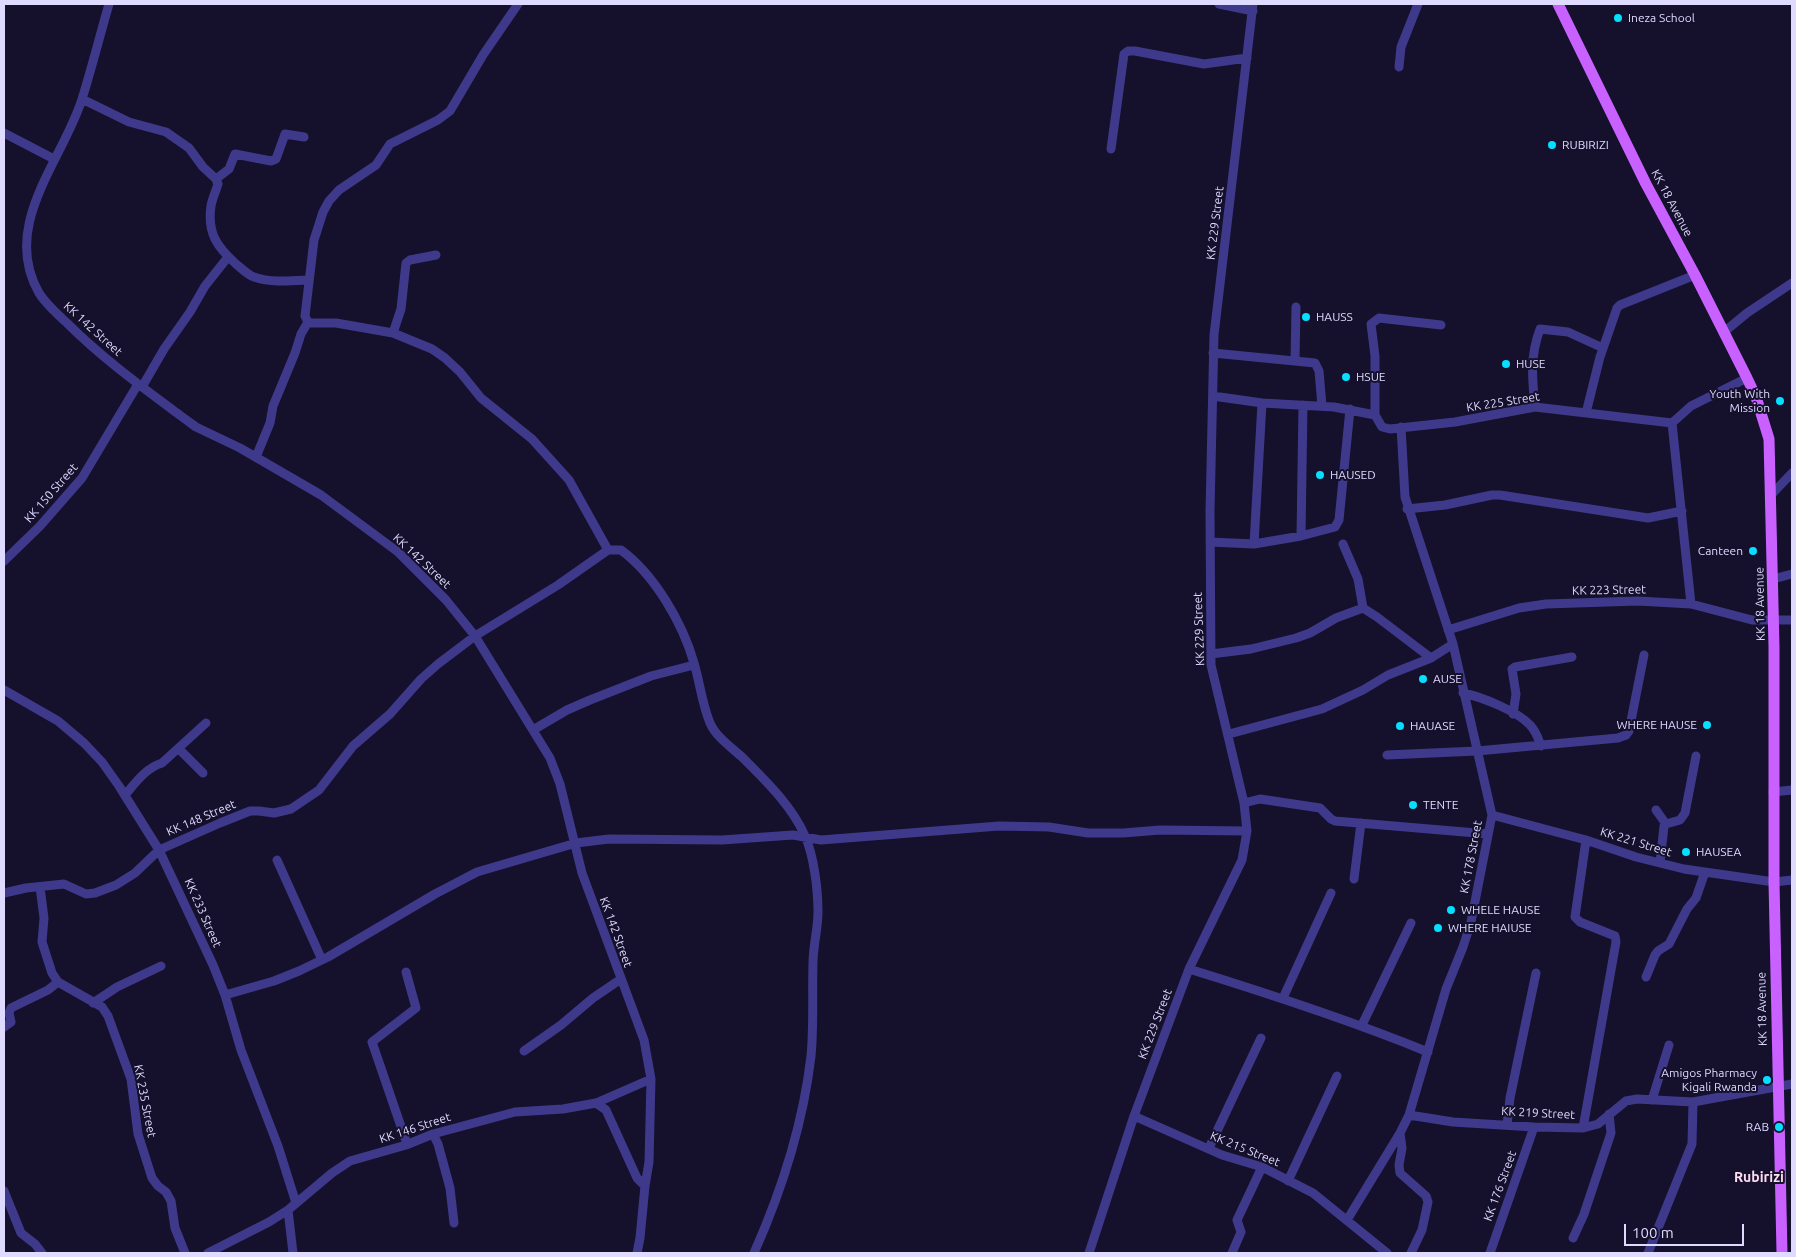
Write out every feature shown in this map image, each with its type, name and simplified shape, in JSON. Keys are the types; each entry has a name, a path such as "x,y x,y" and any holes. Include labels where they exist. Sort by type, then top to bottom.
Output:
{"main road":[{"name":"KK 18 Avenue","path":"1558,4 1618,130 1748,378 1769,439 1774,647 1774,882 1777,1088 1782,1253"}],"street":[{"name":"KK 142 Street","path":"109,4 82,99 30,213 26,247 28,265 34,282 40,294 84,341 196,427 256,457 321,495 398,552 446,600 475,636 550,758 556,772 576,843 582,873 644,1040 651,1079 649,1162 638,1253"},
{"path":"308,322 305,316 314,240 328,201 339,190 376,165 390,144 438,120 450,111 518,4"},
{"path":"1219,4 1253,8"},
{"path":"1398,67 1401,47 1418,4"},
{"name":"KK 229 Street","path":"1090,1253 1134,1116 1189,969 1242,860 1247,831 1244,803 1211,665 1210,542 1214,335 1253,8"},
{"path":"1111,149 1124,54 1128,51 1204,64 1247,58"},
{"path":"82,99 129,122 166,132 189,148 202,167 216,180 218,186 211,207 213,236 217,246 253,277 272,281 309,280"},
{"path":"4,133 54,159"},
{"path":"216,180 229,169 235,154 272,161 276,159 285,134 304,136"},
{"path":"393,333 401,309 406,263 413,259 436,255"},
{"name":"KK 150 Street","path":"4,561 40,526 82,478 140,385 190,312 204,286 228,257"},
{"path":"1586,413 1603,348 1620,305 1695,275"},
{"path":"1724,332 1747,313 1792,283"},
{"path":"1295,361 1296,307"},
{"path":"1375,415 1375,356 1371,324 1379,318 1441,325"},
{"path":"308,322 336,323 393,333 432,348 460,372 481,398 532,439 569,480 608,550 622,550 646,574 672,612 689,648 711,726 788,808 805,836 813,865 818,912 813,962 811,1055 803,1105 791,1153 772,1210 754,1253"},
{"path":"256,457 270,423 273,406 301,334 308,322"},
{"path":"1535,407 1531,369 1540,328 1568,332 1603,348"},
{"path":"1213,353 1315,363 1320,371 1322,406"},
{"path":"1691,604 1672,422 1691,406 1748,378"},
{"name":"KK 225 Street","path":"1213,396 1350,409 1375,415 1382,427 1390,429 1455,422 1535,407 1672,422"},
{"path":"1254,544 1262,402"},
{"path":"1301,536 1302,404"},
{"path":"1210,542 1254,544 1301,536 1335,527 1339,520 1350,409"},
{"name":"KK 178 Street","path":"1401,428 1404,498 1427,561 1453,644 1492,815 1471,922 1446,989 1409,1115 1400,1133 1402,1148 1399,1164 1400,1173 1426,1196 1428,1202 1422,1230 1411,1253"},
{"path":"1771,495 1792,473"},
{"path":"1407,509 1445,505 1500,495 1648,518 1682,511"},
{"path":"1343,544 1358,579 1363,608 1431,658"},
{"name":"KK 148 Street","path":"4,893 17,889 64,884 86,894 95,894 116,885 135,873 160,850 237,815 259,810 274,813 291,809 319,790 353,746 390,714 421,679 438,664 475,636 558,585 608,550"},
{"path":"1773,579 1792,574"},
{"name":"KK 223 Street","path":"1448,630 1519,608 1546,604 1638,601 1691,604 1752,620 1792,620"},
{"path":"1211,654 1251,649 1296,638 1310,633 1336,618 1363,608"},
{"path":"1229,734 1322,709 1363,690 1388,675 1431,658 1453,644"},
{"path":"1387,755 1541,746 1618,738 1626,735 1630,731 1644,654"},
{"path":"1513,714 1516,694 1512,669 1515,666 1572,657"},
{"path":"533,730 567,710 590,700 651,676 694,664"},
{"name":"KK 233 Street","path":"4,690 58,721 84,743 102,762 160,850 225,995 241,1050 278,1146 296,1203"},
{"path":"1463,693 1480,697 1529,723 1536,732 1541,746"},
{"path":"125,795 147,771 162,763 206,723"},
{"path":"179,749 203,773"},
{"path":"1660,863 1664,826 1680,820 1685,812 1696,756"},
{"path":"1774,792 1792,790"},
{"path":"1244,803 1260,799 1320,808 1335,821 1488,834"},
{"path":"1656,810 1666,824"},
{"name":"KK 221 Street","path":"1492,815 1586,840 1660,863 1774,882 1792,880"},
{"path":"1354,880 1362,823"},
{"path":"225,995 274,981 300,971 470,875 576,843 609,839 722,840 775,835 805,836 821,840 999,826 1049,827 1088,833 1160,830 1247,831"},
{"path":"1583,1128 1616,942 1616,936 1580,922 1575,917 1586,840"},
{"path":"276,860 322,960"},
{"path":"1646,977 1658,951 1668,944 1687,909 1696,898 1705,872"},
{"path":"4,1027 11,1022 9,1013 11,1008 48,990 58,982 52,974 42,942 44,918 40,887"},
{"path":"1283,998 1331,894"},
{"path":"1362,1025 1411,923"},
{"path":"93,1003 117,987 161,966"},
{"path":"1189,969 1362,1025 1428,1052"},
{"path":"406,972 416,1008 372,1042 407,1144"},
{"path":"1507,1125 1510,1098 1536,974"},
{"path":"524,1050 561,1026 592,998 621,980"},
{"name":"KK 235 Street","path":"58,982 102,1007 108,1016 131,1080 138,1134 152,1178 166,1192 171,1201 175,1228 185,1253"},
{"path":"1210,1148 1261,1038"},
{"path":"1652,1100 1669,1045"},
{"path":"1288,1181 1337,1076"},
{"name":"KK 146 Street","path":"208,1253 250,1233 288,1210 345,1164 433,1134 515,1112 563,1109 596,1103 651,1079"},
{"name":"KK 219 Street","path":"1409,1115 1453,1122 1583,1128 1598,1124 1626,1101 1693,1102 1792,1084"},
{"path":"1648,1253 1692,1144 1693,1102"},
{"path":"596,1103 606,1110 637,1178 645,1186"},
{"path":"1573,1238 1584,1214 1611,1133 1609,1114"},
{"name":"KK 215 Street","path":"1134,1116 1210,1148 1222,1155 1262,1167 1313,1193 1387,1253"},
{"name":"KK 176 Street","path":"1490,1253 1534,1127"},
{"path":"1347,1220 1400,1133"},
{"path":"433,1134 438,1144 450,1188 454,1224"},
{"path":"1232,1253 1241,1232 1237,1220 1262,1167"},
{"path":"4,1190 20,1234 35,1244 42,1253"},
{"path":"288,1210 292,1253"}],"place":[{"name":"Ineza School","path":"1618,18"},
{"name":"RUBIRIZI","path":"1552,145"},
{"name":"HAUSS","path":"1306,317"},
{"name":"HUSE","path":"1506,364"},
{"name":"HSUE","path":"1346,377"},
{"name":"Youth With Mission","path":"1780,401"},
{"name":"HAUSED","path":"1320,475"},
{"name":"Canteen","path":"1753,551"},
{"name":"AUSE","path":"1423,679"},
{"name":"WHERE HAUSE","path":"1707,725"},
{"name":"HAUASE","path":"1400,726"},
{"name":"TENTE","path":"1413,805"},
{"name":"HAUSEA","path":"1686,852"},
{"name":"WHELE HAUSE","path":"1451,910"},
{"name":"WHERE HAIUSE","path":"1438,928"},
{"name":"Amigos Pharmacy Kigali Rwanda","path":"1767,1080"},
{"name":"RAB","path":"1779,1127"}],"district":[{"name":"Rubirizi","path":"1759,1177"}]}
